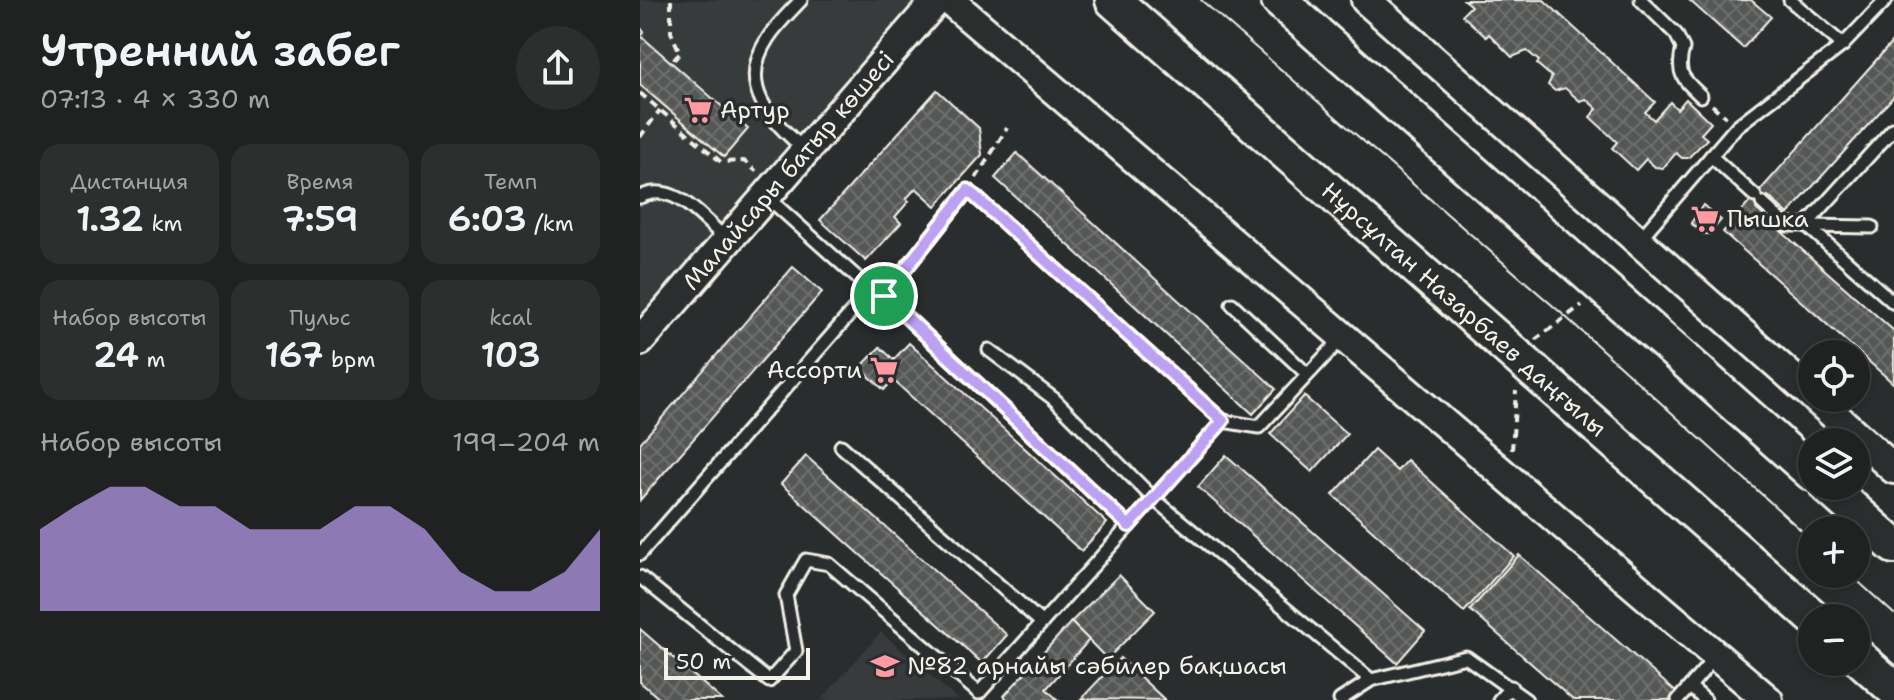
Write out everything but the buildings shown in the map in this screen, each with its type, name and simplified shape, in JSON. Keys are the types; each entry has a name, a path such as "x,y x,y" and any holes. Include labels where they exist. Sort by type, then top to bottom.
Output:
{"main road":[{"name":"Нұрсұлтан Назарбаев даңғылы","path":"1113,0 1798,604"},
{"path":"1279,0 1798,461"},
{"path":"1843,500 1894,546"},
{"path":"1870,668 1894,689"}],"street":[{"name":"Малайсары батыр көшесі","path":"640,341 937,0"},
{"path":"949,0 1768,700"},
{"path":"1366,0 1798,383"},
{"path":"1830,412 1894,469"}],"lane":[{"path":"801,0 768,37 757,59 756,84 762,104 774,123 805,150"},
{"path":"1641,0 1676,34 1683,48 1679,64 1683,79 1701,96"},
{"path":"1790,0 1843,45"},
{"path":"1639,240 1737,126 1843,45 1886,0"},
{"path":"1806,225 1894,128"},
{"path":"1711,156 1786,225 1872,227"},
{"path":"884,296 968,190 1223,421 1259,427 1343,337"},
{"path":"640,197 656,191 670,193 727,239"},
{"path":"769,191 871,290 884,296 1129,526"},
{"path":"1806,225 1894,303"},
{"path":"640,554 871,290"},
{"path":"1232,304 1307,374"},
{"path":"989,350 1054,399 1154,499 1371,680"},
{"path":"640,577 769,681 796,651 786,595 806,560 829,564 979,693 1223,421"},
{"path":"841,446 1042,623"},
{"path":"1678,700 1716,656"},
{"path":"1340,700 1371,680 1466,657 1526,700"},
{"path":"1499,700 1511,687"},
{"path":"1690,687 1705,700"}],"path":[{"path":"671,0 671,32 680,53 671,63"},
{"path":"643,93 721,162 744,161 769,191"},
{"path":"1701,96 1737,126"},
{"path":"640,137 660,110"},
{"path":"968,190 1007,128"}],"shaded area":[{"path":"640,0 921,0 640,324"},
{"name":"№82 арнайы сәбилер бақшасы","path":"881,632 958,700 821,700"}],"tram line":[{"path":"1201,0 1567,318 1798,527"},
{"path":"1865,588 1894,614"}],"place":[{"name":"Артур","path":"698,110"},
{"name":"Пышка","path":"1705,219"},
{"name":"Ассорти","path":"884,370"},
{"name":"№82 арнайы сәбилер бақшасы","path":"885,666"}],"route":[{"path":"968,190 1223,421 1129,526 884,296 968,190"}]}
